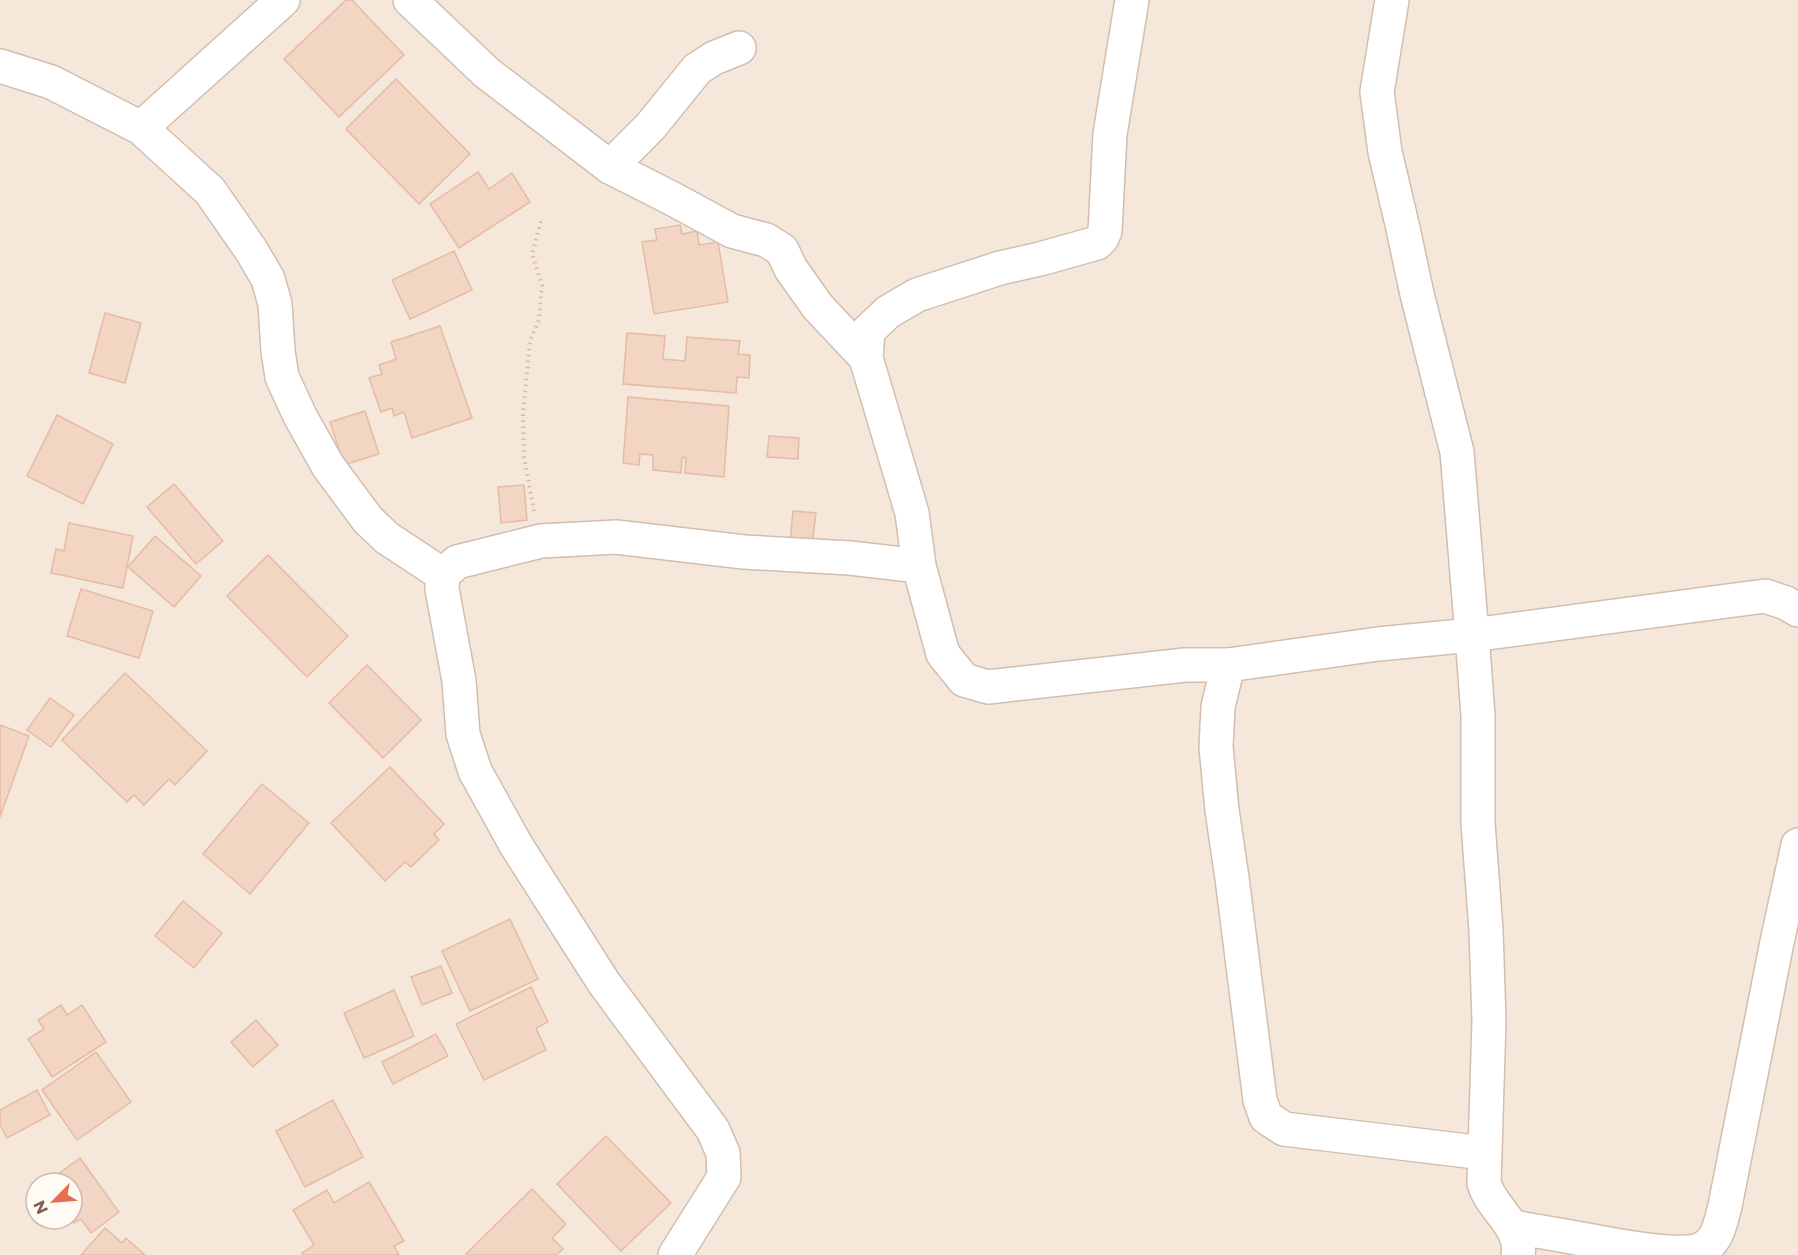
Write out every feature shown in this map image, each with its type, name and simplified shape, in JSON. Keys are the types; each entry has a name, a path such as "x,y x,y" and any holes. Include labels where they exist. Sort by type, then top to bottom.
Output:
{"street":[{"path":"141,128 283,0"},
{"path":"410,0 487,73 610,167 732,231 766,240 782,250 791,269 818,307 866,358"},
{"path":"1132,0 1110,134 1105,231 1102,238 1097,243 1040,259 1000,267 917,295 888,312 868,330 866,358 912,513 919,566 943,654 964,680 988,687 1185,665 1228,665 1377,644 1472,635 1765,596 1798,610"},
{"path":"1392,0 1377,92 1385,152 1417,294 1457,452 1472,635 1478,716 1478,823 1486,930 1489,1021 1484,1183 1487,1194 1515,1241 1685,1253 1699,1251 1716,1237 1725,1206 1798,845"},
{"path":"610,167 650,127 697,69 714,58 739,48"},
{"path":"0,66 51,82 141,128 210,191 268,279 275,304 282,378 328,466 368,520 411,555 443,575"},
{"path":"675,1255 724,1177 723,1153 713,1130 604,983 516,845 475,771 463,734 459,681 442,589 443,575 457,562 541,541 616,537 744,552 850,558 919,566"},
{"path":"1228,665 1218,707 1216,747 1222,810 1260,1100 1266,1117 1284,1129 1484,1153"}],"path":[{"path":"541,221 532,254 542,285 539,320 530,340 523,415 530,495 541,541"}],"shaded area":[{"path":"0,0 1798,0 1798,1255 0,1255"}],"building":[{"path":"346,0 352,0 404,55 339,117 284,59"},
{"path":"396,79 470,154 419,204 346,129"},
{"path":"478,172 489,189 512,173 530,202 459,248 430,204"},
{"path":"680,225 682,234 697,231 699,245 718,242 728,302 654,314 642,242 657,240 655,229"},
{"path":"454,251 472,290 410,319 392,280"},
{"path":"105,313 141,323 125,383 89,373"},
{"path":"440,326 472,418 412,438 404,412 394,416 392,408 381,412 369,378 382,374 379,365 396,359 391,342"},
{"path":"627,333 665,336 663,359 685,361 687,337 740,341 738,354 750,355 749,378 737,377 736,393 623,384"},
{"path":"628,397 729,406 724,477 685,473 686,458 682,457 681,473 653,470 653,455 640,454 639,465 623,463"},
{"path":"365,411 379,454 344,465 330,422"},
{"path":"57,415 113,444 83,504 27,476"},
{"path":"769,436 799,438 798,459 767,457"},
{"path":"174,484 223,541 196,564 147,507"},
{"path":"524,485 527,520 501,523 498,487"},
{"path":"793,511 816,513 812,545 790,543"},
{"path":"69,523 133,536 123,588 51,573 56,549 64,551"},
{"path":"155,536 201,576 174,607 128,567"},
{"path":"268,555 348,636 307,677 227,596"},
{"path":"81,589 153,611 139,658 67,636"},
{"path":"367,665 421,720 383,758 329,703"},
{"path":"125,673 207,751 175,785 169,779 144,805 134,795 127,802 62,740"},
{"path":"50,698 74,715 51,747 27,730"},
{"path":"0,725 29,736 0,817"},
{"path":"390,767 444,824 434,834 439,840 411,867 405,862 385,881 331,823"},
{"path":"262,784 309,823 250,894 203,854"},
{"path":"183,901 222,933 194,968 155,936"},
{"path":"510,919 538,979 470,1011 442,951"},
{"path":"441,966 452,993 422,1005 411,977"},
{"path":"531,987 548,1022 536,1028 546,1050 484,1080 456,1024"},
{"path":"394,990 414,1036 364,1058 344,1013"},
{"path":"61,1005 67,1015 82,1005 106,1042 52,1077 28,1039 44,1029 38,1020"},
{"path":"256,1020 278,1045 253,1067 231,1042"},
{"path":"436,1034 448,1056 393,1084 382,1062"},
{"path":"96,1052 131,1102 77,1140 42,1090"},
{"path":"37,1090 50,1115 7,1138 0,1125 0,1110"},
{"path":"333,1100 363,1157 305,1187 276,1131"},
{"path":"606,1136 671,1203 621,1251 557,1184"},
{"path":"80,1158 119,1212 91,1233 84,1223 84,1171 62,1171"},
{"path":"369,1182 404,1241 394,1246 399,1255 303,1255 302,1253 314,1245 293,1210 327,1190 334,1203"},
{"path":"532,1189 566,1224 552,1238 563,1249 556,1255 466,1254"},
{"path":"105,1228 122,1243 126,1238 145,1255 81,1255"}]}
